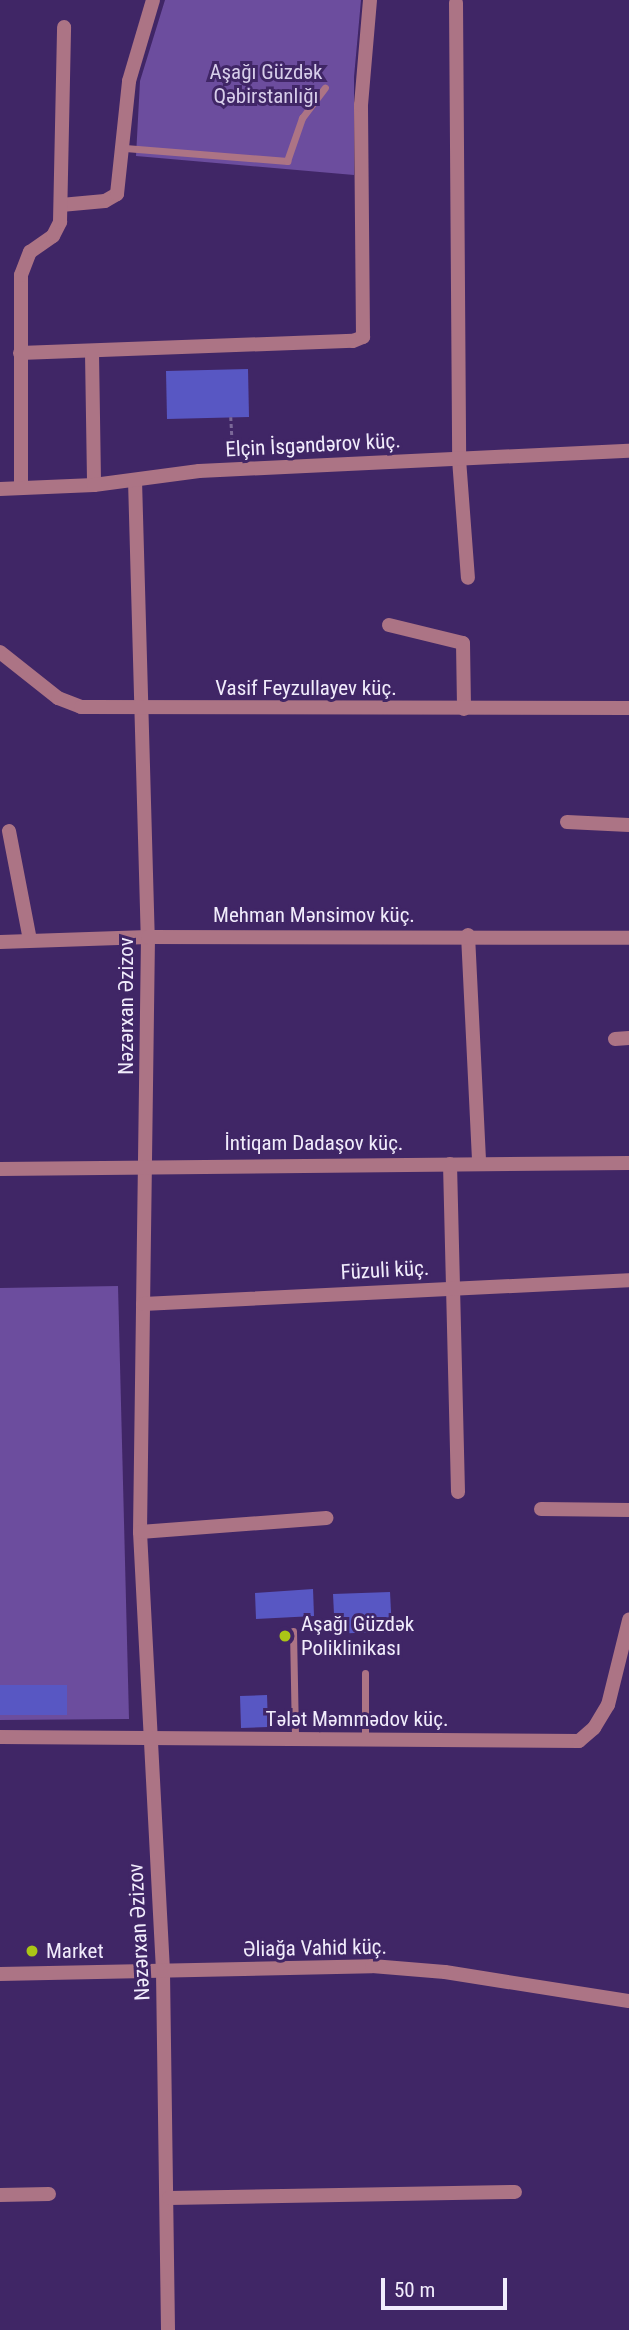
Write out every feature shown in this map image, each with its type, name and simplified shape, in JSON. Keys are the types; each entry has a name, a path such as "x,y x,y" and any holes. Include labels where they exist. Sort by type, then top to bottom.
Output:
{"street":[{"path":"61,205 105,201 117,194 125,148 129,81 153,0"},
{"path":"20,353 92,353 353,341 363,337 361,105 370,0"},
{"path":"456,3 459,459 468,578"},
{"path":"21,487 21,275 30,252 53,236 61,205 64,27"},
{"path":"92,353 94,485"},
{"name":"Elçin İsgəndərov küç.","path":"0,489 94,485 234,470 629,451"},
{"name":"Nəzərxan Əzizov","path":"135,480 148,937 141,1532 163,1972 169,2198 168,2330"},
{"path":"389,625 463,643 464,709"},
{"name":"Vasif Feyzullayev küç.","path":"0,652 58,698 81,707 629,708"},
{"path":"567,822 629,825"},
{"path":"9,831 30,940"},
{"path":"468,935 479,1163"},
{"name":"Mehman Mənsimov küç.","path":"0,942 148,937 468,935 629,938"},
{"name":"İntiqam Dadaşov küç.","path":"0,1169 146,1165 629,1163"},
{"path":"450,1164 449,1287 458,1492"},
{"name":"Füzuli küç.","path":"144,1304 628,1280"},
{"path":"541,1509 629,1510"},
{"path":"141,1532 326,1518"},
{"name":"Tələt Məmmədov küç.","path":"0,1737 579,1741 594,1728 608,1705 629,1620"},
{"name":"Əliağa Vahid küç.","path":"0,1974 372,1966 445,1972 629,2001"},
{"path":"169,2198 515,2192"},
{"path":"0,2195 49,2194"}],"lane":[{"path":"125,148 287,161 302,118 325,88"},
{"path":"293,1631 295,1741"},
{"path":"365,1673 365,1739"}],"path":[{"path":"231,418 234,470"}],"green space":[{"name":"Aşağı Güzdək Qəbirstanlığı","path":"165,0 361,0 354,77 354,175 136,156 140,81"},
{"path":"118,1286 129,1719 0,1720 0,1288"}],"building":[{"path":"248,369 249,417 167,419 166,371"},
{"path":"313,1589 314,1616 256,1619 255,1593"},
{"path":"390,1592 392,1631 335,1634 333,1594"},
{"path":"0,1685 67,1685 67,1715 0,1715"},
{"path":"267,1695 268,1727 241,1728 240,1696"}],"place":[{"name":"Aşağı Güzdək Poliklinikası","path":"285,1636"},
{"name":"Market","path":"32,1951"}]}
